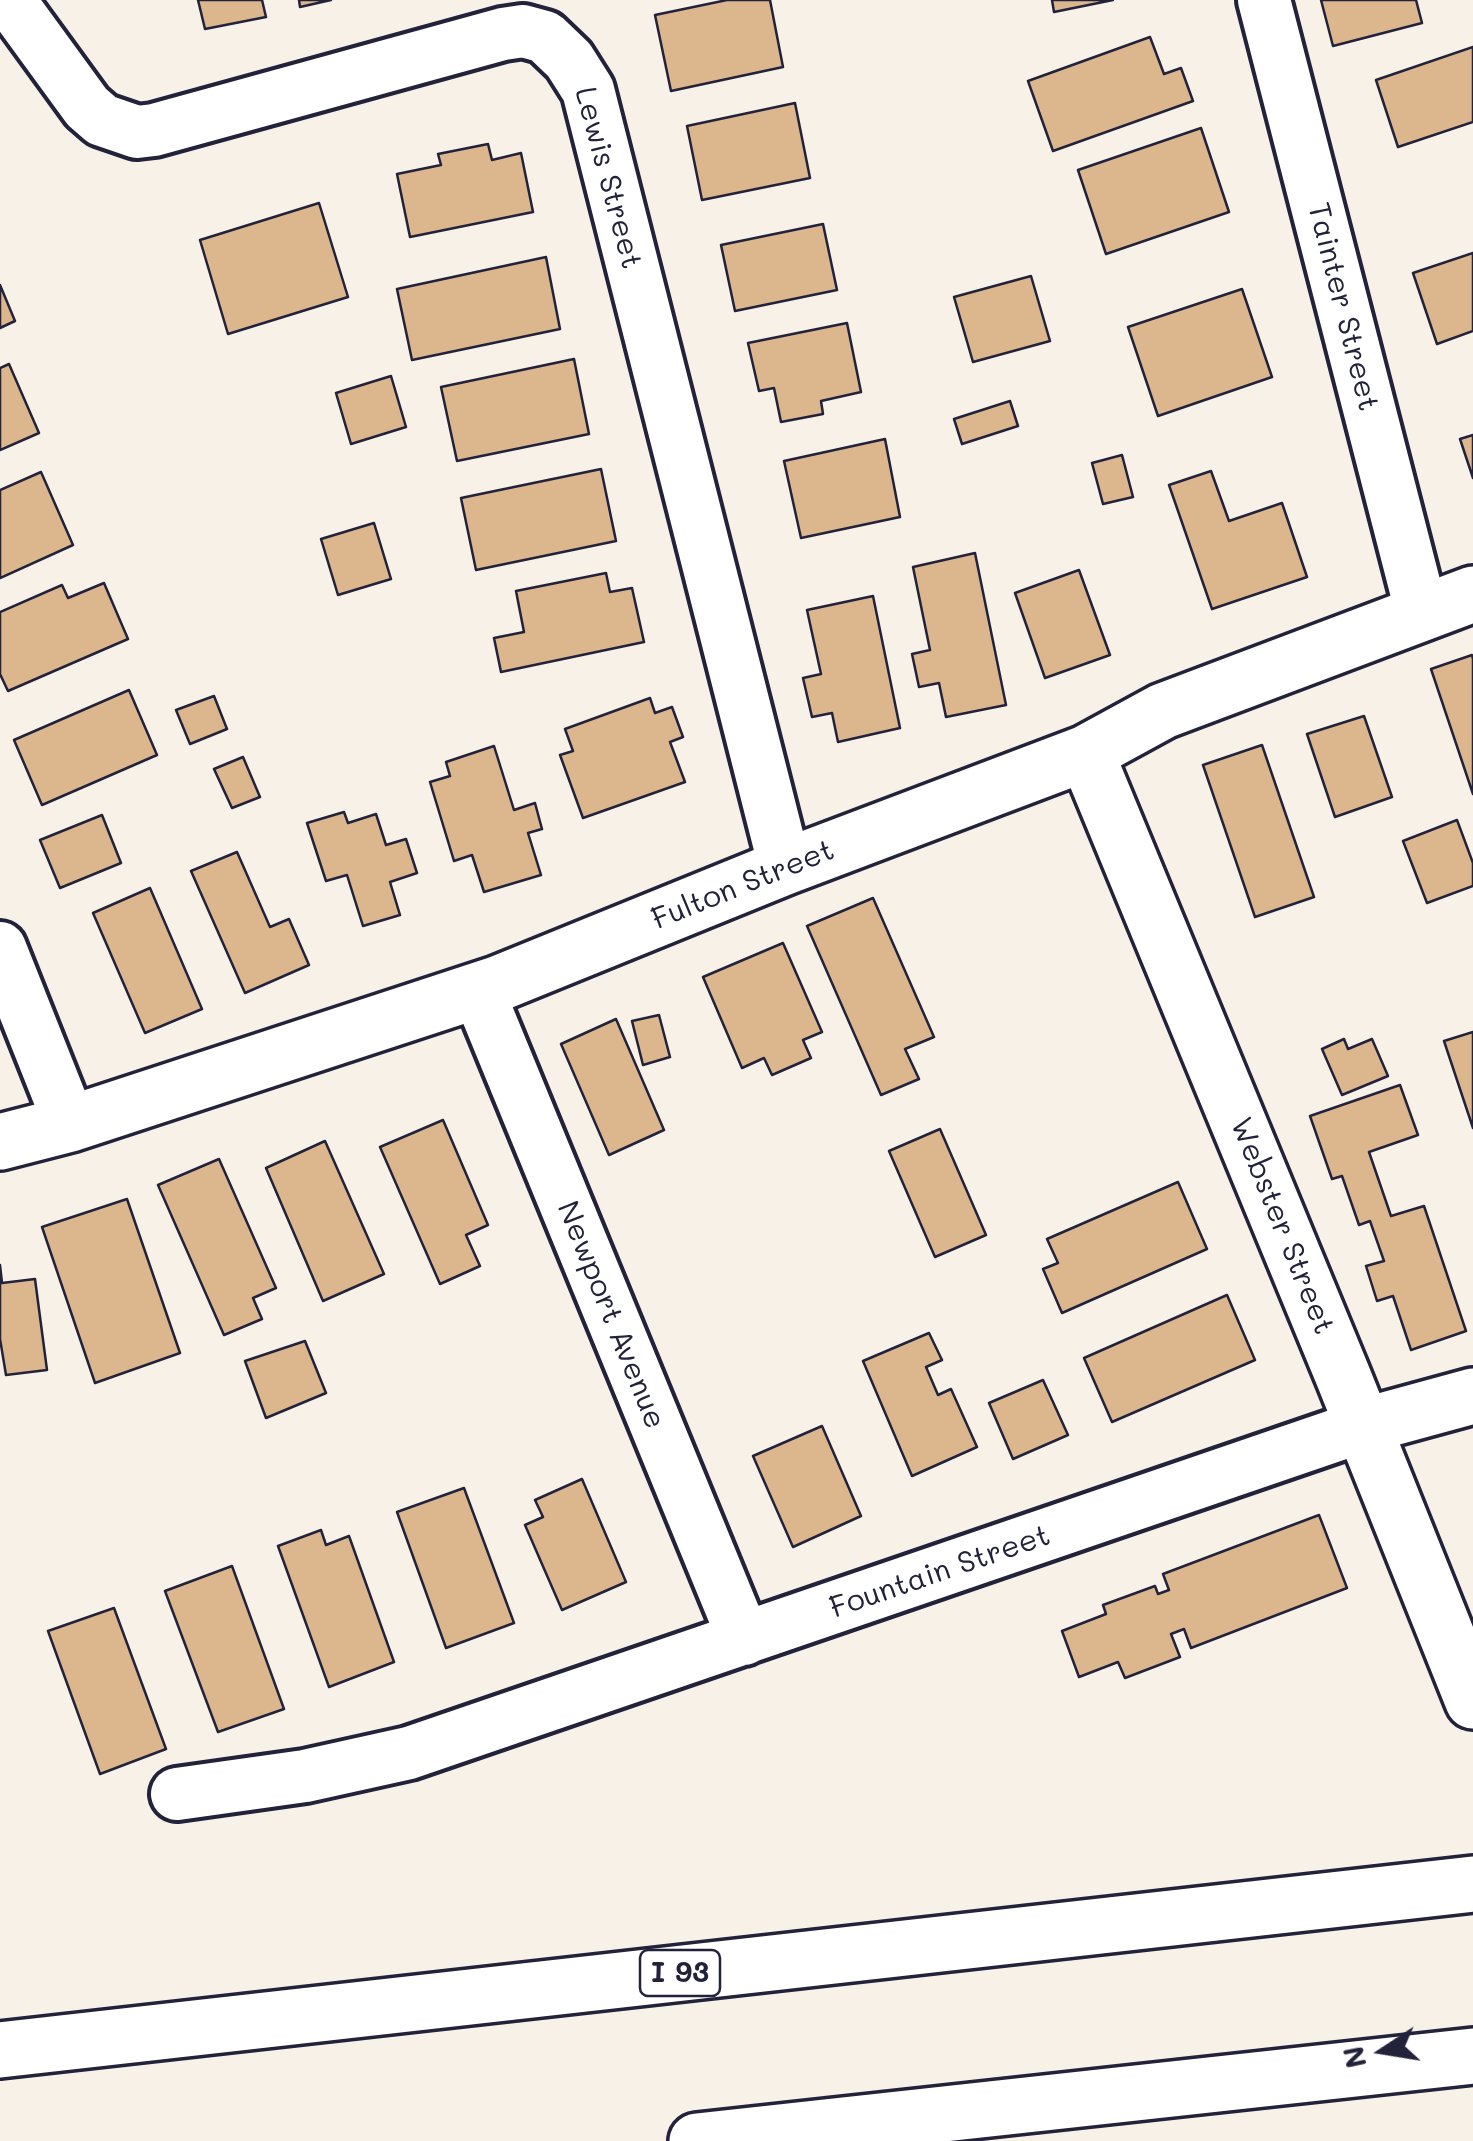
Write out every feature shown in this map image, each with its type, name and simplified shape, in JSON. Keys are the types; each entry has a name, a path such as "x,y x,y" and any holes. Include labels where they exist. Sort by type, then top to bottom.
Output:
{"main road":[{"name":"Fulton Street","path":"0,1142 70,1124 478,990 785,866 1086,753 1163,711 1473,594"},
{"name":"Webster Street","path":"1086,753 1473,1701"},
{"name":"Fountain Street","path":"1363,1426 1473,1396"},
{"name":"I 93","path":"0,2050 1473,1884"},
{"path":"697,2141 1448,2058"}],"street":[{"name":"Lewis Street","path":"8,0 87,107 102,120 137,132 504,34 523,31 545,38 569,60 588,90 785,866"},
{"name":"Tainter Street","path":"1264,0 1422,614"},
{"path":"0,948 70,1124"},
{"name":"Newport Avenue","path":"478,990 744,1639"},
{"name":"Fountain Street","path":"177,1794 306,1776 410,1754 1363,1426"}],"building":[{"path":"198,0 262,0 266,17 205,29"},
{"path":"299,0 331,0 300,7"},
{"path":"727,0 770,0 783,67 671,91 655,15"},
{"path":"1052,0 1113,0 1054,12"},
{"path":"1321,0 1416,0 1422,23 1333,46"},
{"path":"1150,37 1164,74 1181,68 1193,101 1053,151 1028,81"},
{"path":"1473,47 1473,122 1398,147 1376,80"},
{"path":"795,103 810,178 702,200 687,126"},
{"path":"1201,128 1229,212 1106,254 1078,170"},
{"path":"488,144 492,160 521,153 533,212 410,237 397,174 441,165 438,154"},
{"path":"319,203 348,297 228,334 200,240"},
{"path":"823,224 837,290 735,311 721,245"},
{"path":"1473,253 1473,331 1437,344 1413,273"},
{"path":"546,257 560,329 412,360 397,289"},
{"path":"1031,276 1050,341 973,362 954,297"},
{"path":"0,285 15,321 0,328"},
{"path":"1242,289 1272,377 1158,416 1128,327"},
{"path":"847,323 861,392 821,401 823,414 781,422 774,388 759,391 748,343"},
{"path":"574,359 589,434 457,461 441,387"},
{"path":"9,364 39,433 0,450 0,368"},
{"path":"391,376 406,427 351,444 336,393"},
{"path":"1010,401 1018,426 962,444 954,419"},
{"path":"1473,435 1473,478 1460,439"},
{"path":"885,439 900,517 801,538 784,461"},
{"path":"1122,455 1133,497 1103,504 1092,463"},
{"path":"601,469 616,541 476,570 461,498"},
{"path":"1211,471 1229,521 1282,503 1307,577 1212,609 1169,485"},
{"path":"41,472 73,545 0,578 0,490"},
{"path":"374,523 391,579 338,595 321,539"},
{"path":"975,553 1006,705 946,717 939,683 919,687 912,654 930,650 913,567"},
{"path":"1079,570 1110,655 1045,678 1015,593"},
{"path":"606,573 610,592 632,588 644,642 501,672 494,638 524,632 516,591"},
{"path":"104,583 128,639 8,691 0,674 0,612 62,585 68,598"},
{"path":"873,596 900,728 838,742 832,713 812,717 803,678 821,674 807,610"},
{"path":"1472,655 1473,659 1473,794 1431,669"},
{"path":"129,690 157,755 42,805 14,740"},
{"path":"214,696 227,729 190,744 176,710"},
{"path":"650,698 655,713 672,707 683,737 670,742 685,782 583,818 560,755 573,751 565,729"},
{"path":"1364,716 1392,797 1335,817 1307,734"},
{"path":"1262,745 1314,897 1255,917 1203,765"},
{"path":"494,746 514,810 535,803 542,829 528,833 541,875 484,892 472,855 454,861 430,782 450,776 446,762"},
{"path":"243,757 260,797 232,808 214,769"},
{"path":"344,812 348,823 376,814 386,845 406,839 417,873 390,882 400,915 363,926 347,875 326,881 307,823"},
{"path":"102,815 121,863 60,888 40,840"},
{"path":"1457,820 1473,863 1473,886 1427,903 1403,841"},
{"path":"237,852 270,927 289,919 309,965 245,993 191,871"},
{"path":"150,888 202,1009 145,1033 93,913"},
{"path":"873,898 934,1037 905,1049 919,1079 881,1095 807,926"},
{"path":"783,943 822,1032 803,1040 811,1058 772,1075 764,1058 742,1068 703,977"},
{"path":"659,1015 670,1057 643,1065 632,1021"},
{"path":"616,1019 664,1130 609,1155 561,1044"},
{"path":"1473,1032 1473,1128 1444,1041"},
{"path":"1344,1039 1348,1049 1372,1039 1388,1076 1342,1095 1322,1049"},
{"path":"1400,1085 1418,1135 1369,1152 1391,1216 1424,1206 1466,1331 1411,1350 1393,1296 1377,1301 1366,1266 1384,1261 1370,1221 1359,1225 1342,1176 1332,1179 1310,1116"},
{"path":"443,1120 488,1225 466,1235 480,1266 440,1284 380,1147"},
{"path":"940,1129 986,1235 935,1257 889,1151"},
{"path":"325,1141 384,1274 323,1301 266,1168"},
{"path":"219,1159 276,1288 253,1298 262,1319 224,1335 158,1185"},
{"path":"1178,1182 1207,1249 1062,1313 1043,1269 1058,1263 1047,1239"},
{"path":"127,1199 180,1353 95,1383 42,1227"},
{"path":"0,1265 2,1283 35,1279 47,1370 6,1375 0,1339"},
{"path":"1227,1295 1255,1360 1112,1422 1084,1358"},
{"path":"929,1333 942,1360 926,1367 938,1395 951,1389 977,1447 912,1476 863,1361"},
{"path":"305,1341 326,1393 266,1418 245,1361"},
{"path":"1043,1380 1068,1435 1013,1459 989,1403"},
{"path":"822,1426 861,1516 793,1547 753,1456"},
{"path":"582,1479 626,1582 562,1610 525,1525 543,1517 535,1500"},
{"path":"464,1488 514,1623 446,1648 397,1512"},
{"path":"1319,1515 1347,1588 1191,1648 1184,1629 1171,1634 1180,1657 1125,1678 1118,1662 1079,1677 1062,1631 1106,1614 1103,1605 1155,1586 1158,1594 1169,1590 1163,1574"},
{"path":"321,1530 326,1545 349,1536 394,1662 329,1687 278,1546"},
{"path":"232,1566 284,1709 218,1732 165,1591"},
{"path":"114,1608 166,1749 100,1774 48,1631"}]}
